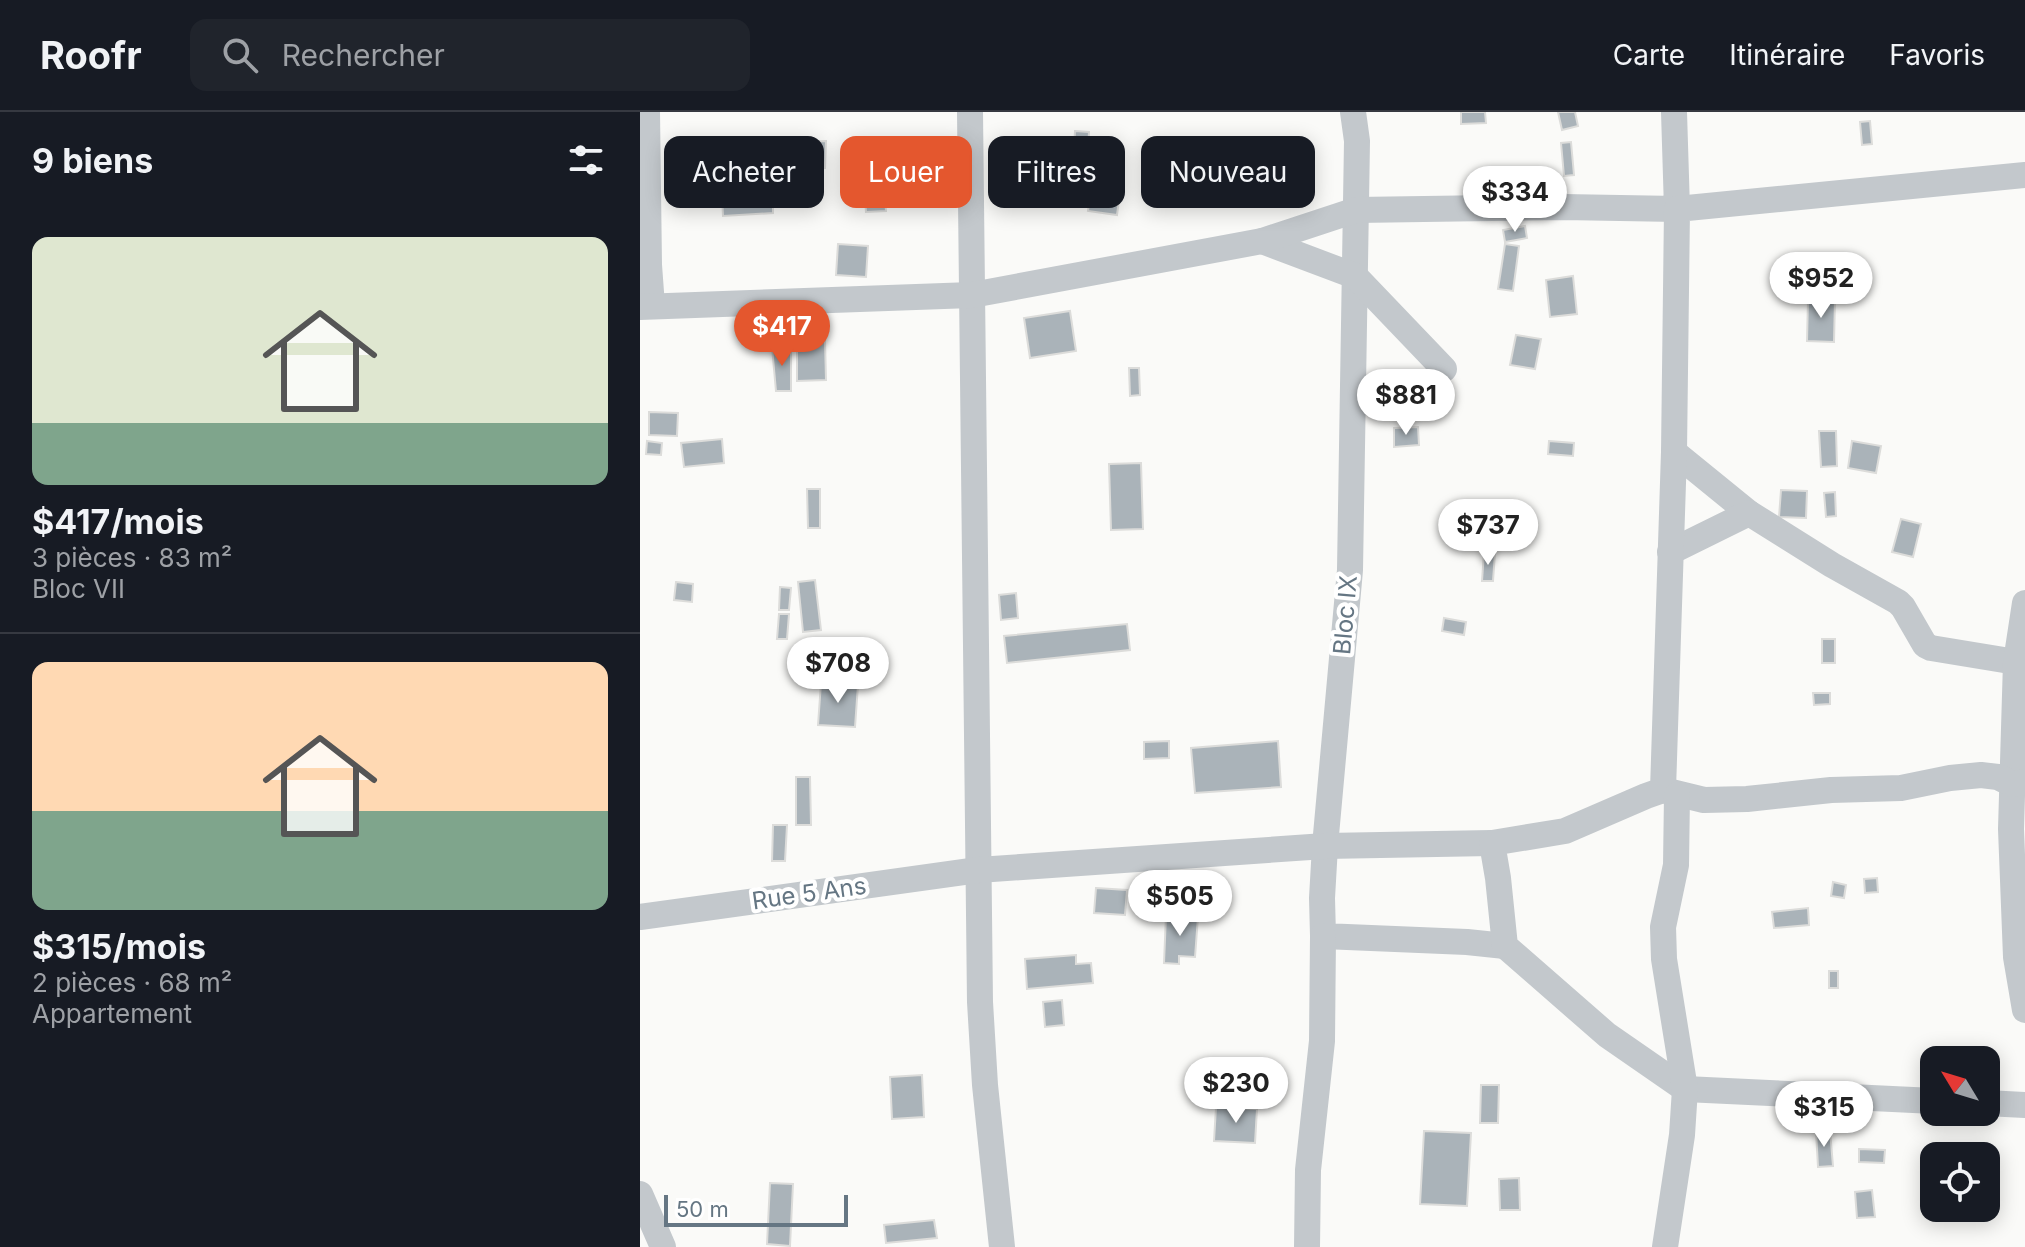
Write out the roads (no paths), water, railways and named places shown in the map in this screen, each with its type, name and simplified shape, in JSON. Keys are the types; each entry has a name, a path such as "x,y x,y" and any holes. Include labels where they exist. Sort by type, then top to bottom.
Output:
{"street":[{"path":"647,112 649,265 646,306 972,295 1262,241 1356,210 1677,209 2025,175"},
{"path":"970,112 980,1002 985,1085 1002,1247"},
{"name":"Bloc IX","path":"1307,1247 1308,1170 1322,1041 1325,846 1350,570 1357,141 1353,112"},
{"path":"1665,1247 1682,1135 1685,1089 1664,959 1663,927 1676,865 1670,793 1670,552 1677,209 1674,112"},
{"path":"1262,241 1355,276 1444,369"},
{"path":"1674,452 1749,513 1898,602 1925,645 2016,662"},
{"path":"1670,552 1749,513"},
{"path":"2025,603 2016,662 2018,783 2011,829 2016,957 2025,1010"},
{"path":"1670,793 1704,800 1747,799 1831,790 1901,788 1981,775 2018,783"},
{"name":"Rue 5 Ans","path":"640,917 978,870 1325,846 1492,843 1565,831 1646,796 1670,793"},
{"path":"1492,843 1505,946"},
{"path":"1323,936 1505,946 1607,1035 1685,1089 1920,1100"},
{"path":"2000,1104 2025,1105"},
{"path":"640,1194 663,1247"}]}
